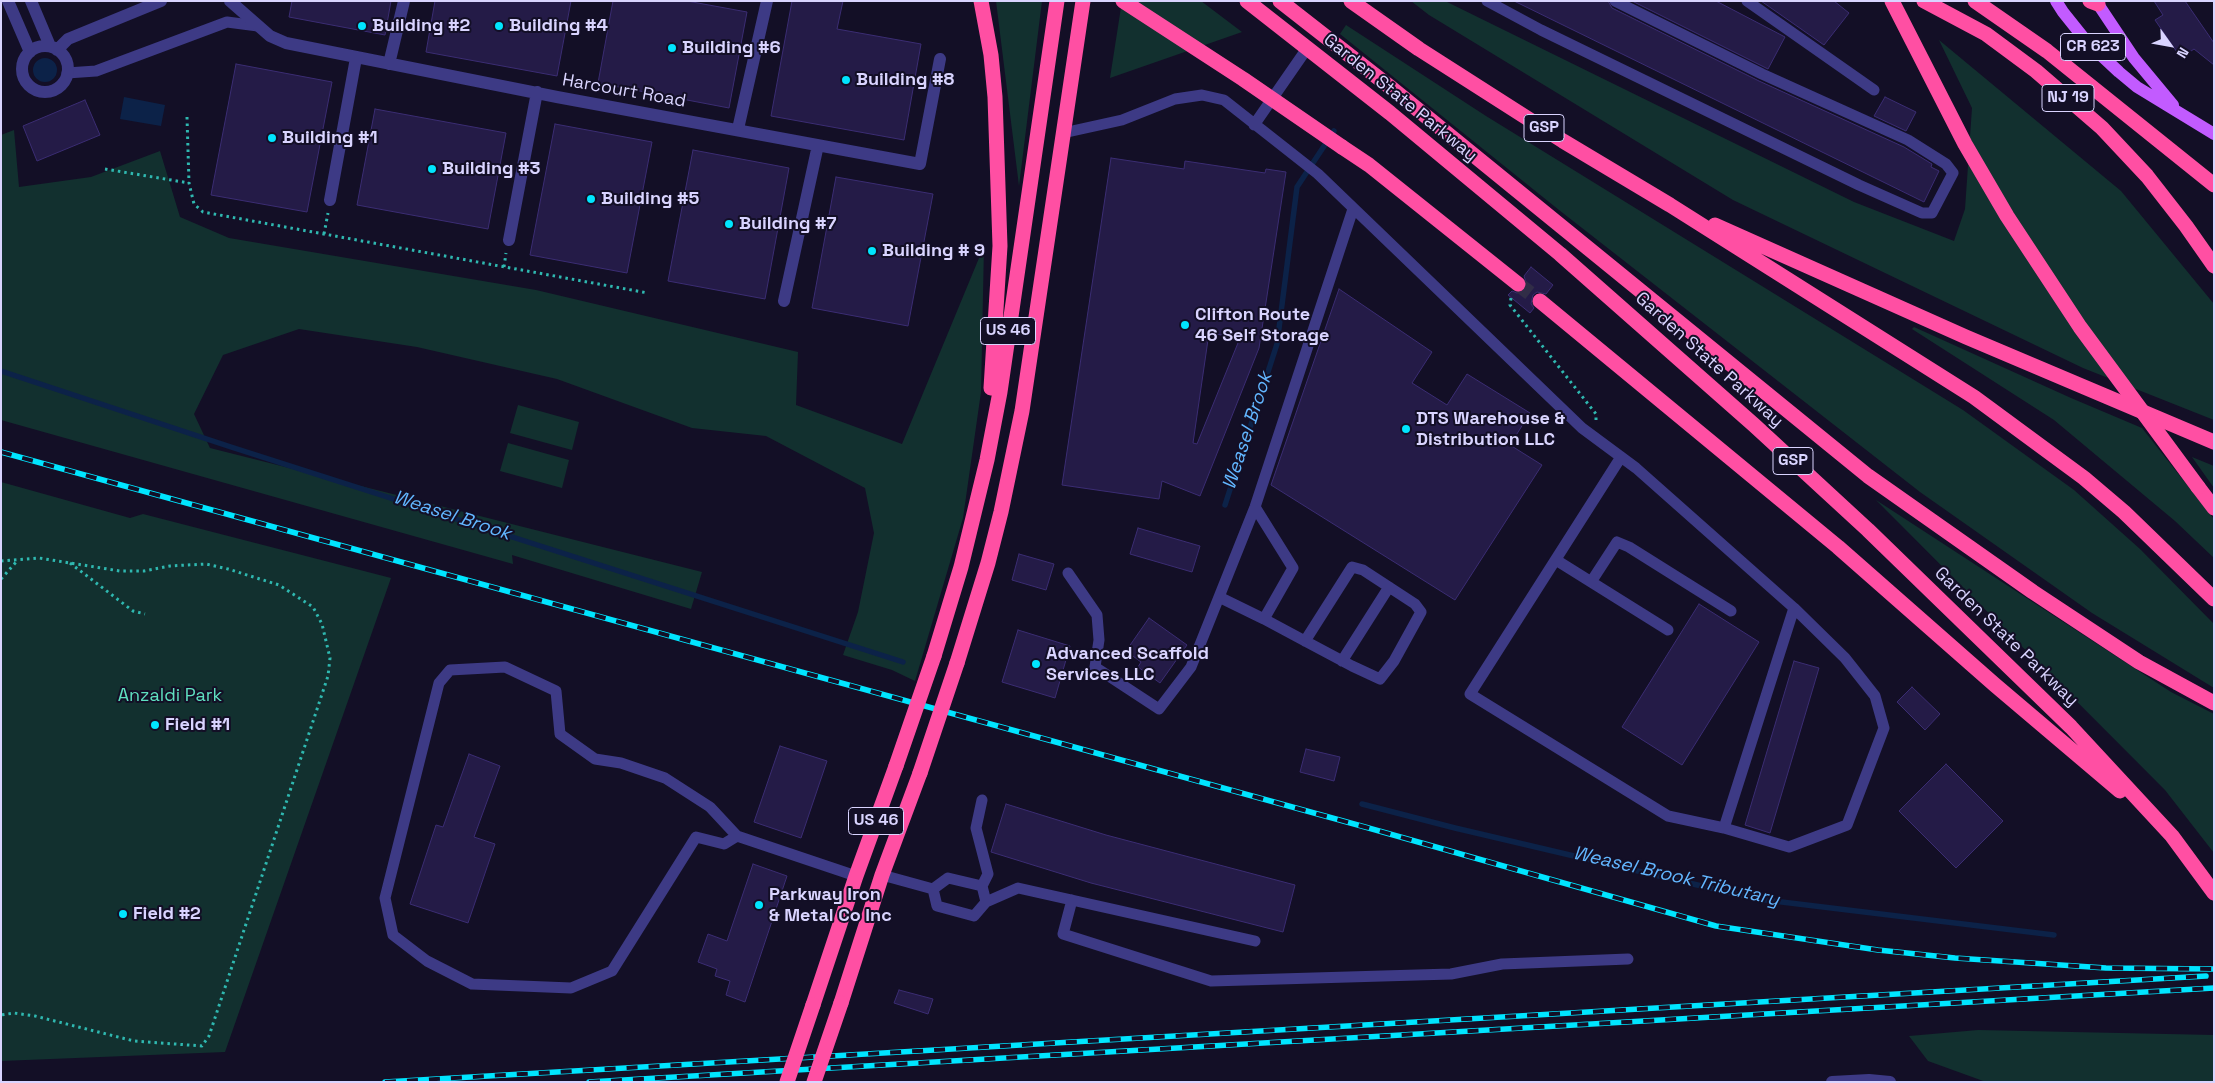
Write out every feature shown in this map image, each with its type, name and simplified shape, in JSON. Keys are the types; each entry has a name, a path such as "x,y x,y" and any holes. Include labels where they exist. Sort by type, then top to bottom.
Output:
{"highway":[{"path":"981,1 991,54 996,97 1000,246 987,460"},
{"name":"US 46","path":"787,1082 856,876 934,656 961,567 987,460 1000,392 1057,1"},
{"name":"US 46","path":"814,1082 882,875 920,773 957,663 988,563 1013,462 1022,411 1083,1"},
{"path":"1122,1 1243,79 1384,177 1514,291"},
{"name":"Garden State Parkway","path":"1248,1 1390,113 1560,254 1754,425 1868,530 2071,727 2172,836 2214,893"},
{"path":"1280,1 1390,87 1868,476 2034,592 2139,662 2214,703"},
{"name":"GSP","path":"1350,1 1457,73 1974,397 2035,440 2124,512 2197,581 2214,600"},
{"path":"1892,1 1964,144 2006,216 2080,327 2214,508"},
{"name":"NJ 19","path":"1924,1 1986,34 2051,83 2102,128 2147,176 2214,266"},
{"name":"NJ 19","path":"1975,1 2047,51 2214,185"},
{"path":"1670,205 1975,341 2214,442"},
{"path":"2186,226 2214,251"},
{"path":"1540,301 1838,547 1995,685 2172,836"}],"main road":[{"name":"CR 623","path":"2056,1 2062,12 2108,62 2137,87 2180,113"},
{"path":"2094,2 2134,58 2180,113 2214,134"}],"street":[{"path":"8,1 30,52"},
{"path":"31,1 54,48 65,57 67,73 60,86 45,92 30,86 23,73 23,65 30,52 37,47 54,48 68,39 161,1"},
{"name":"Harcourt Road","path":"230,1 270,36 286,43 356,58 920,164 940,59"},
{"path":"389,64 404,1"},
{"path":"738,129 767,1"},
{"path":"330,200 356,58"},
{"path":"509,240 537,92"},
{"path":"784,301 818,145"},
{"path":"1832,1082 1869,1080 1890,1082"}],"lane":[{"path":"1488,1 1541,30 1859,185 1922,213 1932,213 1953,173 1946,164 1908,140 1762,74 1615,1"},
{"path":"1747,1 1874,90"},
{"path":"67,73 96,71 226,22 258,26"},
{"path":"1254,125 1308,48"},
{"path":"1064,132 1122,120 1174,99 1202,95 1224,100 1318,174 1582,428 1621,457 1642,474 1794,608 1845,658 1875,696 1884,728 1847,825 1789,847 1724,828 1668,816 1470,694 1621,457"},
{"path":"1068,573 1097,614 1099,640 1095,667 1159,710 1191,667 1255,507 1353,209"},
{"path":"1255,507 1293,568 1264,619"},
{"path":"1591,582 1617,542 1629,547 1730,611"},
{"path":"1556,560 1668,630"},
{"path":"1219,597 1342,661 1380,678 1394,661 1421,612 1416,604 1363,570 1352,567 1306,641"},
{"path":"1342,661 1389,587"},
{"path":"1724,828 1794,608"},
{"path":"737,836 724,844 696,836 612,971 571,988 472,984 427,961 393,935 386,898 439,683 450,670 506,667 556,691 560,734 595,759 622,763 665,778 710,807 737,836 856,876"},
{"path":"982,800 976,828 988,874 982,886 986,902"},
{"path":"882,875 933,889"},
{"path":"933,889 948,878 982,886"},
{"path":"933,889 937,906 974,916 986,902 1018,888 1255,941"},
{"path":"1072,900 1063,934 1211,981 1451,974 1502,964 1628,959"}],"path":[{"path":"188,117 189,183 194,204 204,212 648,293"},
{"path":"105,169 189,183"},
{"path":"324,234 330,200"},
{"path":"1514,291 1510,305 1596,414 1594,438"},
{"path":"1,561 39,558 128,571 206,564 228,569 279,585 313,607 322,624 330,658 328,676 209,1036 202,1046 134,1041 34,1016 14,1013 1,1015"},
{"path":"1,579 18,560"},
{"path":"70,562 133,611 145,614"}],"green space":[{"path":"996,1 1042,1 1019,186"},
{"path":"1122,1 1201,1 1242,32 1110,78"},
{"path":"1411,1 1445,1 1854,202 1954,241 1965,209 1972,108 1939,40 2121,191 2214,304 2214,420 2083,368 1733,200 1429,15"},
{"path":"1346,25 1486,116 1963,410 2074,490 2140,549 2214,624 2214,688 2092,613 1920,492 1559,210 1340,34"},
{"path":"14,130 19,187 91,177 160,151 180,217 229,238 536,290 798,352 796,405 902,444 984,246 981,392 963,518 915,681 892,670 843,655 858,612 874,533 865,488 766,436 692,428 557,379 417,347 299,329 223,355 194,414 210,448 702,572 691,609 512,555 513,564 1,420 1,135"},
{"path":"1914,327 2142,428 2214,519 2214,558 2175,521 2054,420 1912,329"},
{"path":"518,405 579,422 572,450 510,433"},
{"path":"508,443 569,460 562,488 500,471"},
{"path":"2192,457 2214,466 2214,488"},
{"name":"Anzaldi Park","path":"1,482 130,518 143,514 391,578 225,1052 1,1061"},
{"path":"1876,500 2171,692 2214,714 2214,853 2165,790"},
{"path":"1978,1030 2214,1035 2214,1082 1986,1082 1928,1061 1909,1036"}],"water":[{"path":"45,58 53,62 57,70 53,78 45,82 37,78 33,70 37,62"},
{"path":"124,97 165,105 161,126 120,119"}],"building":[{"name":"Building #2","path":"292,1 391,1 385,35 289,17"},
{"name":"Building #4","path":"435,1 571,1 557,76 426,52"},
{"name":"Building #6","path":"613,1 687,1 747,12 729,108 598,83"},
{"name":"Building #8","path":"792,1 843,1 837,29 921,44 904,140 771,116"},
{"path":"1514,1 1608,1 1612,8 1759,81 1904,147 1932,164 1931,167 1939,171 1924,202"},
{"path":"1632,1 1716,1 1785,37 1768,69"},
{"path":"1761,1 1834,1 1849,13 1824,45"},
{"path":"2154,1 2185,1 2214,43 2214,65 2194,49 2181,58 2155,20 2163,15"},
{"name":"Building #1","path":"236,64 332,82 307,212 211,195"},
{"path":"1885,97 1916,112 1906,131 1874,116"},
{"path":"85,100 100,135 37,161 23,126"},
{"name":"Building #3","path":"375,109 506,133 488,229 357,205"},
{"name":"Building #5","path":"555,124 652,142 627,273 530,255"},
{"name":"Building #7","path":"693,150 789,168 765,299 668,281"},
{"path":"1111,158 1184,169 1185,161 1265,173 1266,169 1286,172 1259,348 1200,496 1162,481 1159,499 1062,485","holes":["1209,333 1240,338 1197,444 1193,443"]},
{"name":"Building # 9","path":"836,177 933,194 908,326 812,308"},
{"path":"1531,267 1553,285 1546,294 1537,292 1533,295 1531,304 1534,308 1530,313 1508,295 1512,291 1517,293 1525,290 1527,285 1524,276"},
{"name":"DTS Warehouse & Distribution LLC","path":"1339,289 1432,352 1412,383 1447,405 1467,374 1530,413 1510,445 1542,465 1455,600 1271,485"},
{"path":"1138,528 1200,546 1192,572 1130,554"},
{"path":"1019,554 1054,564 1046,590 1012,580"},
{"path":"1699,604 1759,642 1682,765 1622,727"},
{"path":"1149,618 1187,645 1160,683 1138,667 1141,662 1126,651"},
{"name":"Advanced Scaffold Services LLC","path":"1018,630 1070,646 1055,698 1002,682"},
{"path":"1794,661 1819,668 1770,833 1745,825"},
{"path":"1912,687 1940,714 1925,730 1897,702"},
{"path":"780,746 827,761 801,838 754,822"},
{"path":"1306,749 1340,757 1334,781 1300,772"},
{"path":"469,754 500,766 474,837 495,844 468,923 410,904 436,825 443,827"},
{"path":"1946,764 2003,821 1956,868 1899,811"},
{"path":"1006,804 1106,835 1295,885 1283,932 1091,883 991,852"},
{"name":"Parkway Iron & Metal Co Inc","path":"753,864 787,876 745,1002 726,995 730,981 715,976 717,969 698,962 708,934 727,941"},
{"path":"899,990 933,999 928,1014 894,1003"}],"waterway":[{"name":"Weasel Brook","path":"1225,505 1277,344 1297,187 1334,131"},
{"name":"Weasel Brook","path":"1,371 231,447 903,662"},
{"name":"Weasel Brook Tributary","path":"1362,804 1455,828 1757,899 2054,935"}],"tunnel":[{"path":"1518,284 1540,301"}],"railway":[{"path":"1,452 1365,827 1716,926 1878,950 1955,958 2106,968 2214,969"},
{"path":"385,1082 2206,976"},
{"path":"589,1082 2214,988"}],"place":[{"name":"Building #2","path":"362,26"},
{"name":"Building #4","path":"499,26"},
{"name":"Building #6","path":"672,48"},
{"name":"Building #8","path":"846,80"},
{"name":"Building #1","path":"272,138"},
{"name":"Building #3","path":"432,169"},
{"name":"Building #5","path":"591,199"},
{"name":"Building #7","path":"729,224"},
{"name":"Building # 9","path":"872,251"},
{"name":"Clifton Route 46 Self Storage","path":"1185,325"},
{"name":"DTS Warehouse & Distribution LLC","path":"1406,429"},
{"name":"Advanced Scaffold Services LLC","path":"1036,664"},
{"name":"Field #1","path":"155,725"},
{"name":"Parkway Iron & Metal Co Inc","path":"759,905"},
{"name":"Field #2","path":"123,914"}]}
